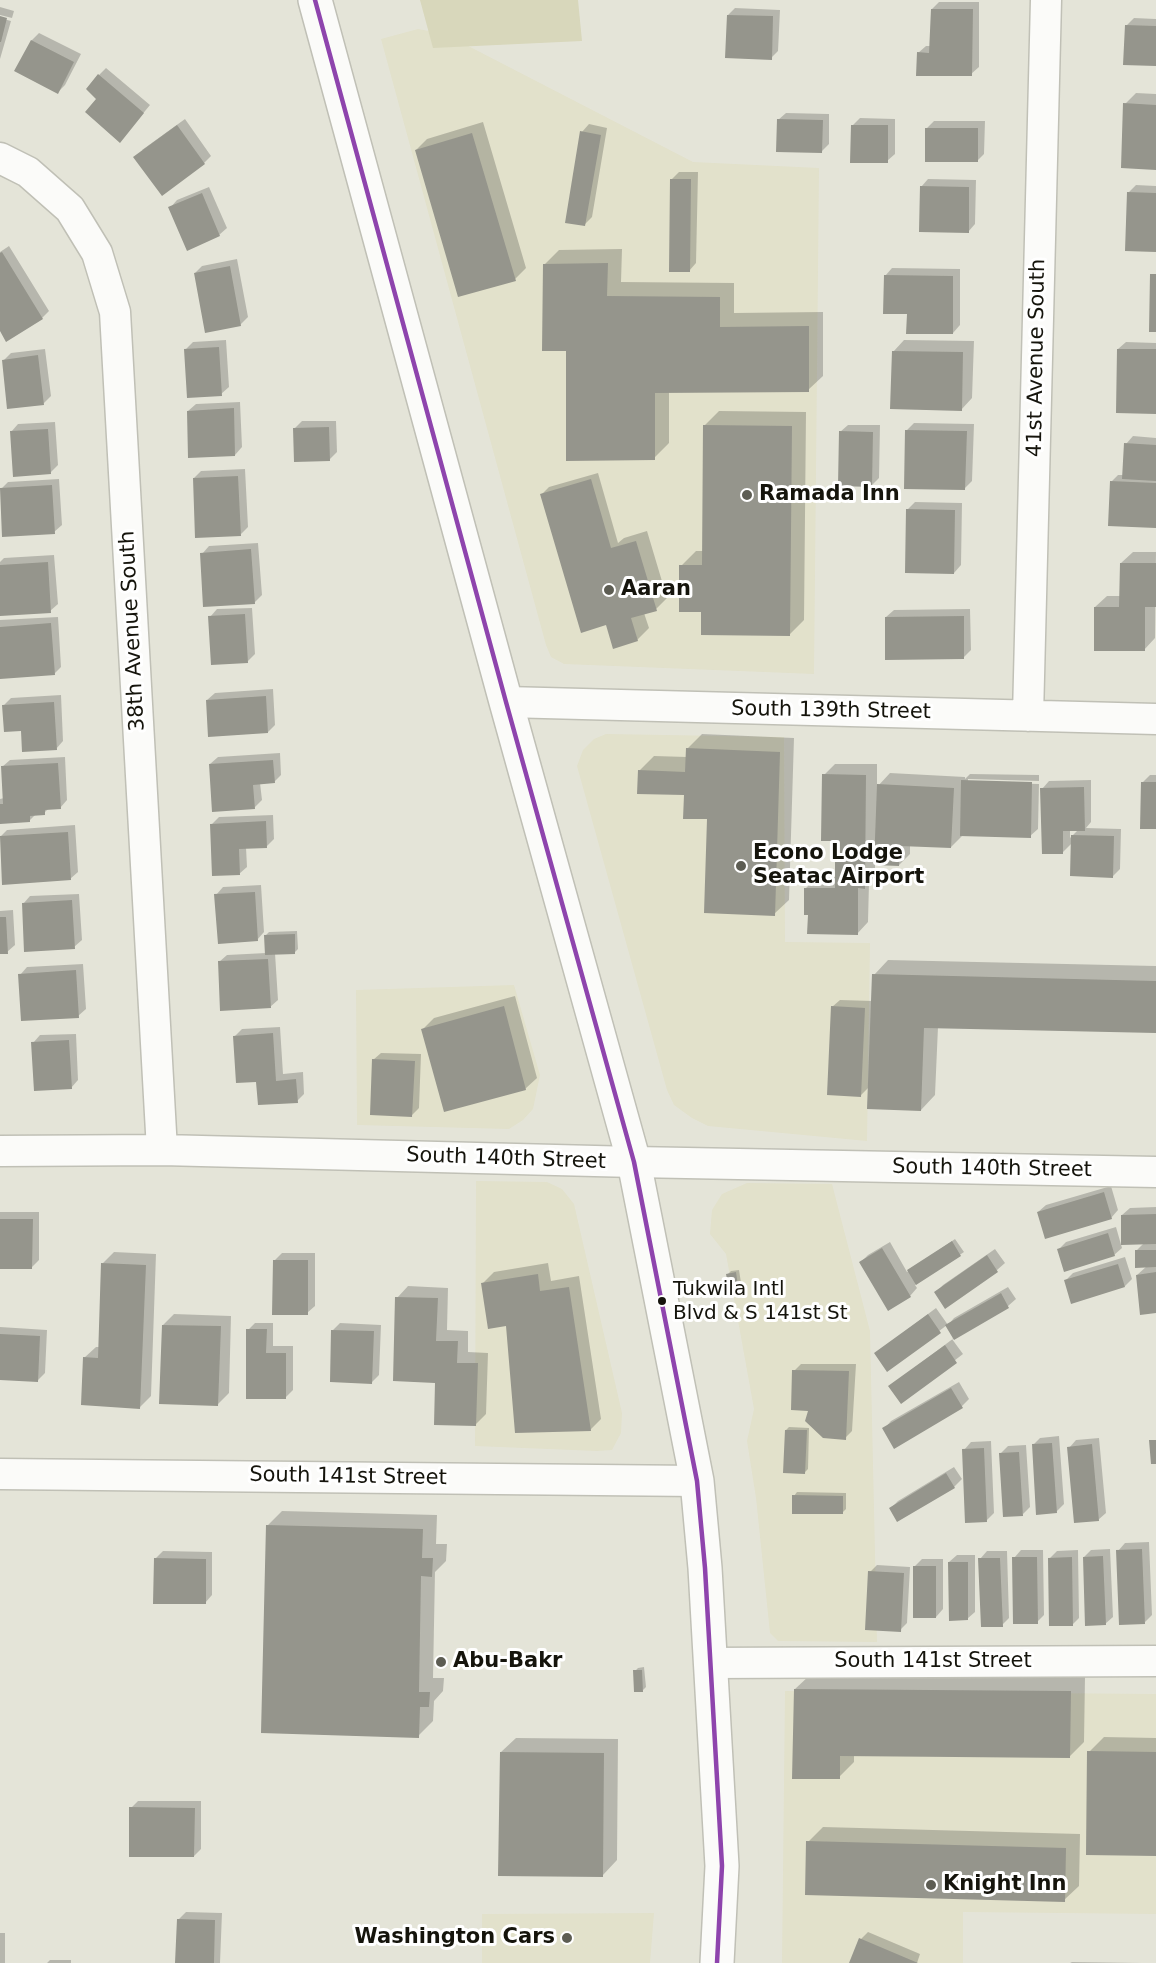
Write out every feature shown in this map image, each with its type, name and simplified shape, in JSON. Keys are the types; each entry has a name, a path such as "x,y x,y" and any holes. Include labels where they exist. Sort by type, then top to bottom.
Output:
{"main road":[{"path":"315,0 634,1162 697,1481 705,1568 722,1866 717,1963"}],"street":[{"name":"41st Avenue South","path":"1028,716 1047,0"},
{"name":"38th Avenue South","path":"0,158 28,172 69,209 97,253 115,312 162,1150"},
{"name":"South 139th Street","path":"506,702 1156,719"},
{"name":"South 140th Street","path":"0,1151 162,1150 1156,1172"},
{"name":"South 141st Street","path":"0,1474 697,1481"},
{"name":"South 141st Street","path":"710,1663 1156,1661"}],"shaded area":[{"path":"420,0 578,0 582,41 433,48"},
{"path":"418,29 445,34 693,162 819,168 814,674 564,664 551,657 381,39"},
{"path":"606,734 784,737 785,942 870,943 867,1141 708,1126 674,1105 667,1090 577,766 583,750 594,739"},
{"path":"514,985 540,1075 533,1109 523,1120 509,1129 357,1125 356,990"},
{"path":"476,1181 547,1182 562,1189 574,1204 622,1413 621,1433 612,1450 475,1446"},
{"path":"747,1183 832,1184 870,1331 877,1642 778,1641 770,1633 756,1498 747,1441 754,1409 726,1254 710,1234 712,1210 722,1194"},
{"path":"785,1691 1156,1694 1156,1914 963,1912 963,1963 782,1963"},
{"name":"Washington Cars","path":"654,1913 650,1963 482,1963 482,1914"}],"building":[{"path":"931,9 973,9 972,76 916,76 917,52 929,53"},
{"path":"727,15 773,16 772,60 725,58"},
{"path":"0,16 7,18 1,42 0,42"},
{"path":"1125,25 1156,26 1156,66 1123,65"},
{"path":"31,40 74,62 58,94 14,71"},
{"path":"98,74 144,113 120,143 85,112 96,99 86,89"},
{"path":"1123,103 1156,105 1156,170 1121,168"},
{"path":"777,119 823,120 822,153 776,152"},
{"path":"177,125 205,164 162,196 133,157"},
{"path":"851,125 888,125 888,163 850,163"},
{"path":"925,128 978,128 978,162 925,162"},
{"path":"580,131 601,135 585,226 565,223"},
{"path":"472,133 516,281 458,297 415,150"},
{"path":"670,179 691,179 690,272 669,272"},
{"path":"920,186 969,187 969,233 919,232"},
{"path":"1127,192 1156,193 1156,252 1125,251"},
{"path":"202,193 220,236 187,251 168,207"},
{"path":"2,252 43,319 6,342 0,331 0,253"},
{"path":"608,263 607,296 720,297 720,327 809,326 809,392 655,393 655,460 566,461 566,351 542,351 543,264"},
{"path":"230,266 241,326 205,333 194,273"},
{"path":"1150,274 1156,274 1156,332 1149,332"},
{"path":"884,275 953,276 953,334 906,334 907,314 883,314"},
{"path":"219,347 222,396 187,398 184,349"},
{"path":"1117,349 1156,349 1156,414 1116,413"},
{"path":"892,351 963,352 962,411 890,409"},
{"path":"38,355 44,405 7,409 2,360"},
{"path":"234,408 235,456 188,458 187,411"},
{"name":"Ramada Inn","path":"703,425 792,426 790,636 701,635 701,612 679,612 679,565 702,565"},
{"path":"329,427 330,461 294,462 293,428"},
{"path":"48,429 51,474 13,477 10,431"},
{"path":"905,430 967,431 965,490 904,489"},
{"path":"839,431 873,432 872,487 838,486"},
{"path":"1124,443 1156,445 1156,481 1122,479"},
{"path":"238,476 241,536 195,538 193,478"},
{"path":"591,479 611,548 636,541 657,611 631,618 638,641 613,649 606,625 581,633 540,494"},
{"path":"1110,481 1156,483 1156,528 1108,526"},
{"path":"52,485 55,534 2,537 0,488"},
{"path":"906,509 955,510 954,574 905,573"},
{"path":"251,549 255,604 203,607 200,553"},
{"path":"48,562 51,613 0,616 0,565"},
{"path":"1120,563 1156,563 1156,607 1145,607 1145,651 1094,651 1094,607 1119,607"},
{"path":"245,614 248,663 211,665 208,616"},
{"path":"964,616 964,659 885,660 885,617"},
{"path":"51,623 55,675 0,679 0,627"},
{"path":"266,696 268,733 208,737 206,700"},
{"path":"54,702 57,750 22,752 21,731 4,732 2,705"},
{"name":"Econo Lodge Seatac Airport","path":"686,748 780,752 775,916 704,913 707,819 683,819 684,795 637,794 638,770 685,772"},
{"path":"273,760 275,783 253,785 255,809 212,812 209,764"},
{"path":"58,763 61,809 45,810 45,815 30,816 30,822 0,824 0,804 3,804 1,766"},
{"path":"822,774 866,775 865,889 858,888 858,935 807,934 808,915 804,915 804,888 835,888 835,841 821,841"},
{"path":"961,780 1032,782 1031,838 960,836"},
{"path":"1141,782 1156,782 1156,829 1140,829"},
{"path":"877,784 954,788 951,848 900,846 899,866 874,865"},
{"path":"1084,787 1085,831 1063,831 1063,854 1042,854 1040,788"},
{"path":"266,821 267,848 239,849 240,875 212,876 210,824"},
{"path":"68,832 71,880 2,885 0,836"},
{"path":"1071,835 1114,836 1113,878 1070,876"},
{"path":"255,892 258,941 218,944 214,894"},
{"path":"72,900 75,949 24,952 22,903"},
{"path":"0,917 6,917 8,954 0,954"},
{"path":"295,934 295,954 265,955 264,935"},
{"path":"268,959 271,1008 220,1011 218,961"},
{"path":"76,970 79,1018 21,1021 18,974"},
{"path":"872,974 1156,981 1156,1033 924,1028 921,1111 867,1109"},
{"path":"504,1006 526,1090 444,1112 421,1029"},
{"path":"831,1006 865,1008 861,1097 827,1095"},
{"path":"273,1033 276,1081 296,1079 298,1103 258,1105 256,1082 236,1083 233,1036"},
{"path":"69,1040 72,1089 34,1091 31,1042"},
{"path":"372,1059 415,1061 412,1117 370,1115"},
{"path":"1104,1192 1112,1219 1045,1239 1037,1212"},
{"path":"1156,1214 1156,1244 1121,1245 1121,1215"},
{"path":"0,1219 33,1219 32,1269 0,1269"},
{"path":"1108,1233 1115,1256 1064,1272 1057,1249"},
{"path":"952,1241 961,1256 916,1285 907,1270"},
{"path":"882,1248 911,1297 888,1311 859,1262"},
{"path":"1135,1250 1156,1250 1156,1267 1135,1268"},
{"path":"987,1255 998,1272 945,1309 934,1292"},
{"path":"273,1260 308,1260 308,1315 272,1315"},
{"path":"101,1263 146,1265 140,1409 81,1405 83,1357 98,1358"},
{"path":"1118,1264 1125,1287 1071,1304 1064,1280"},
{"path":"736,1272 739,1293 730,1295 726,1274"},
{"path":"1156,1272 1156,1313 1140,1315 1136,1275"},
{"path":"538,1274 540,1291 569,1287 591,1431 515,1433 506,1326 488,1329 481,1283"},
{"path":"1001,1293 1009,1308 954,1340 945,1325"},
{"path":"395,1297 438,1298 436,1341 458,1341 457,1363 478,1363 476,1426 434,1425 435,1383 393,1381"},
{"path":"928,1314 941,1333 887,1372 874,1353"},
{"path":"162,1325 221,1326 218,1406 159,1404"},
{"path":"246,1329 267,1329 266,1353 286,1353 286,1399 246,1399"},
{"path":"331,1330 374,1331 372,1384 330,1382"},
{"path":"0,1334 40,1336 38,1382 0,1380"},
{"path":"945,1345 957,1363 901,1404 888,1386"},
{"path":"792,1370 849,1371 846,1440 823,1438 805,1421 808,1411 791,1410"},
{"path":"951,1388 963,1408 894,1449 882,1428"},
{"path":"785,1430 807,1430 805,1474 783,1473"},
{"path":"1149,1440 1156,1440 1156,1464 1151,1464"},
{"path":"1052,1443 1057,1513 1036,1515 1032,1444"},
{"path":"1092,1444 1099,1521 1074,1523 1067,1447"},
{"path":"984,1448 987,1522 965,1523 962,1449"},
{"path":"1019,1452 1023,1516 1003,1517 999,1453"},
{"path":"946,1473 955,1488 897,1522 889,1508"},
{"path":"792,1495 843,1496 843,1514 792,1514"},
{"path":"266,1525 423,1529 422,1558 433,1558 432,1577 421,1576 419,1692 430,1692 429,1707 420,1707 419,1738 261,1733"},
{"path":"1142,1549 1145,1624 1119,1625 1116,1550"},
{"path":"1103,1556 1106,1625 1085,1626 1083,1557"},
{"path":"1012,1557 1037,1557 1038,1624 1013,1624"},
{"path":"1072,1557 1073,1626 1049,1626 1048,1558"},
{"path":"154,1558 206,1559 206,1604 153,1604"},
{"path":"978,1558 1000,1558 1003,1627 981,1627"},
{"path":"948,1562 968,1562 968,1620 949,1621"},
{"path":"913,1566 936,1566 936,1618 913,1618"},
{"path":"868,1571 904,1573 901,1632 865,1630"},
{"path":"633,1670 642,1670 643,1692 634,1692"},
{"path":"794,1689 1071,1691 1070,1758 840,1756 840,1779 792,1779"},
{"path":"1087,1751 1156,1752 1156,1856 1086,1855"},
{"path":"500,1752 604,1753 603,1877 498,1876"},
{"path":"129,1807 195,1808 194,1857 129,1857"},
{"path":"806,1841 1066,1848 1065,1902 805,1895"},
{"path":"177,1919 215,1920 214,1963 175,1963"},
{"path":"859,1938 918,1963 849,1963"}],"transit line":[{"path":"315,0 634,1162 697,1481 705,1568 722,1866 717,1963"}],"place":[{"name":"Ramada Inn","path":"747,495"},
{"name":"Aaran","path":"609,590"},
{"name":"Econo Lodge Seatac Airport","path":"741,866"},
{"name":"Tukwila Intl Blvd & S 141st St","path":"662,1301"},
{"name":"Abu-Bakr","path":"441,1662"},
{"name":"Knight Inn","path":"931,1885"},
{"name":"Washington Cars","path":"567,1938"}]}
